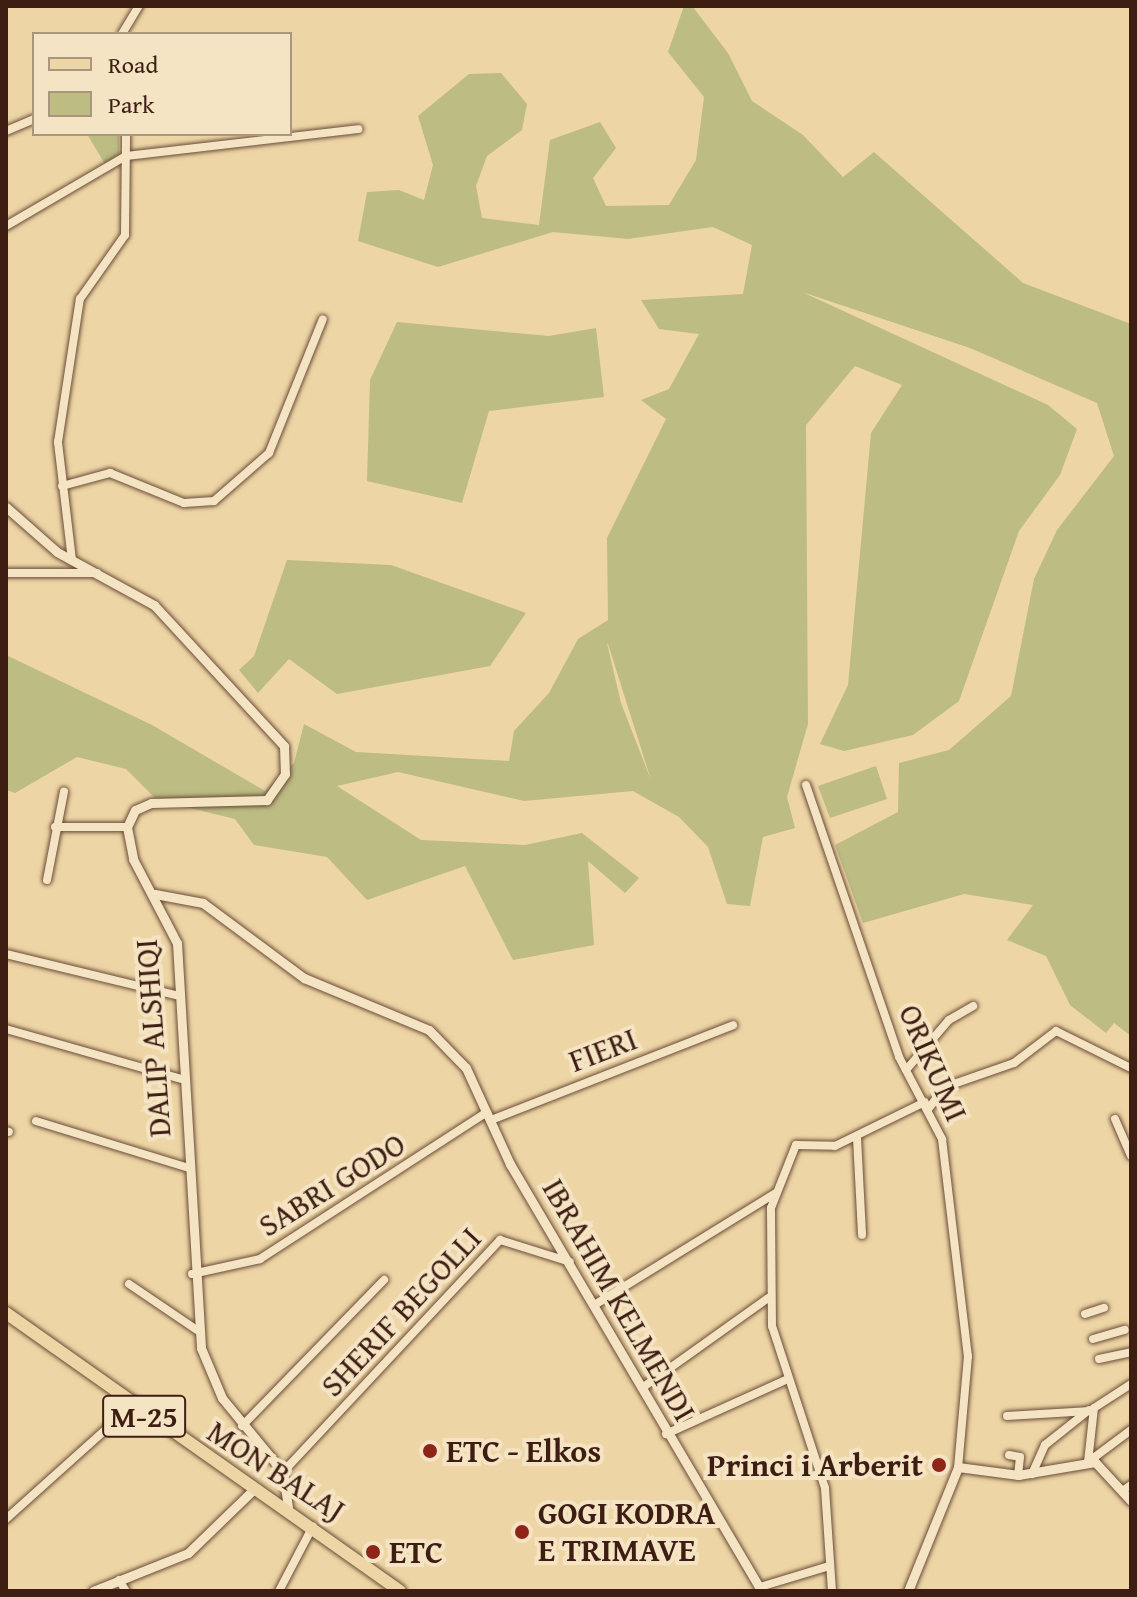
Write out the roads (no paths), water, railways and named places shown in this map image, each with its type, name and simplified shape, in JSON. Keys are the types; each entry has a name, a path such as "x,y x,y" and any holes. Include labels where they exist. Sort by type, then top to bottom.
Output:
{"main road":[{"name":"MON BALAJ","path":"6,1313 131,1407 314,1526 400,1591"}],"street":[{"path":"123,32 139,6"},
{"path":"6,131 32,120"},
{"path":"6,226 126,156 358,129"},
{"path":"72,560 58,442 80,299 125,235 126,136"},
{"path":"62,486 110,473 184,503 214,501 269,453 323,319"},
{"path":"6,507 72,560 154,605 277,734 285,758 281,785 267,800 151,803 135,810 127,827 55,827"},
{"path":"6,573 97,573"},
{"name":"ORIKUMI","path":"806,785 906,1070 927,1105 947,1170 968,1356 958,1467"},
{"path":"47,880 64,792"},
{"name":"DALIP ALSHIQI","path":"127,827 133,859 155,894 177,943 181,1079 197,1330 214,1382 242,1426 283,1472"},
{"name":"IBRAHIM KELMENDI","path":"155,894 191,897 304,978 429,1030 466,1068 489,1116 596,1304 665,1434 761,1589"},
{"path":"6,954 179,996"},
{"path":"906,1070 949,1020 973,1006"},
{"name":"FIERI","path":"489,1116 733,1025"},
{"path":"6,1029 181,1079"},
{"path":"832,1591 825,1488 788,1379 768,1298 767,1229 776,1193 796,1145 829,1147 857,1138 927,1105 945,1087 1014,1063 1056,1031 1131,1068"},
{"name":"SABRI GODO","path":"192,1274 260,1259 489,1116"},
{"path":"1115,1119 1131,1156"},
{"name":"DALIP ALSHIQI","path":"36,1121 189,1168"},
{"path":"857,1138 862,1235"},
{"path":"596,1304 776,1193"},
{"name":"SHERIF BEGOLLI","path":"283,1472 500,1240 571,1262"},
{"path":"242,1426 384,1280"},
{"path":"129,1284 197,1330"},
{"path":"642,1388 768,1298"},
{"path":"1085,1314 1104,1308"},
{"path":"1093,1339 1125,1330"},
{"path":"1099,1359 1131,1352"},
{"path":"665,1434 788,1379"},
{"path":"1032,1474 1045,1445 1131,1384"},
{"path":"6,1519 131,1407"},
{"path":"1007,1416 1091,1411"},
{"path":"1088,1462 1091,1411"},
{"path":"908,1591 958,1467 1032,1474 1088,1462 1131,1430"},
{"path":"1009,1455 1020,1457 1018,1475"},
{"path":"1088,1462 1105,1468 1127,1487 1131,1501"},
{"path":"283,1472 288,1509"},
{"path":"93,1591 188,1553 255,1488"},
{"path":"279,1591 314,1526"},
{"path":"761,1589 829,1566"},
{"path":"119,1580 126,1591"}],"place":[{"name":"ETC - Elkos","path":"430,1451"},
{"name":"Princi i Arberit","path":"939,1465"},
{"name":"GOGI KODRA E TRIMAVE","path":"522,1532"},
{"name":"ETC","path":"373,1552"}]}
